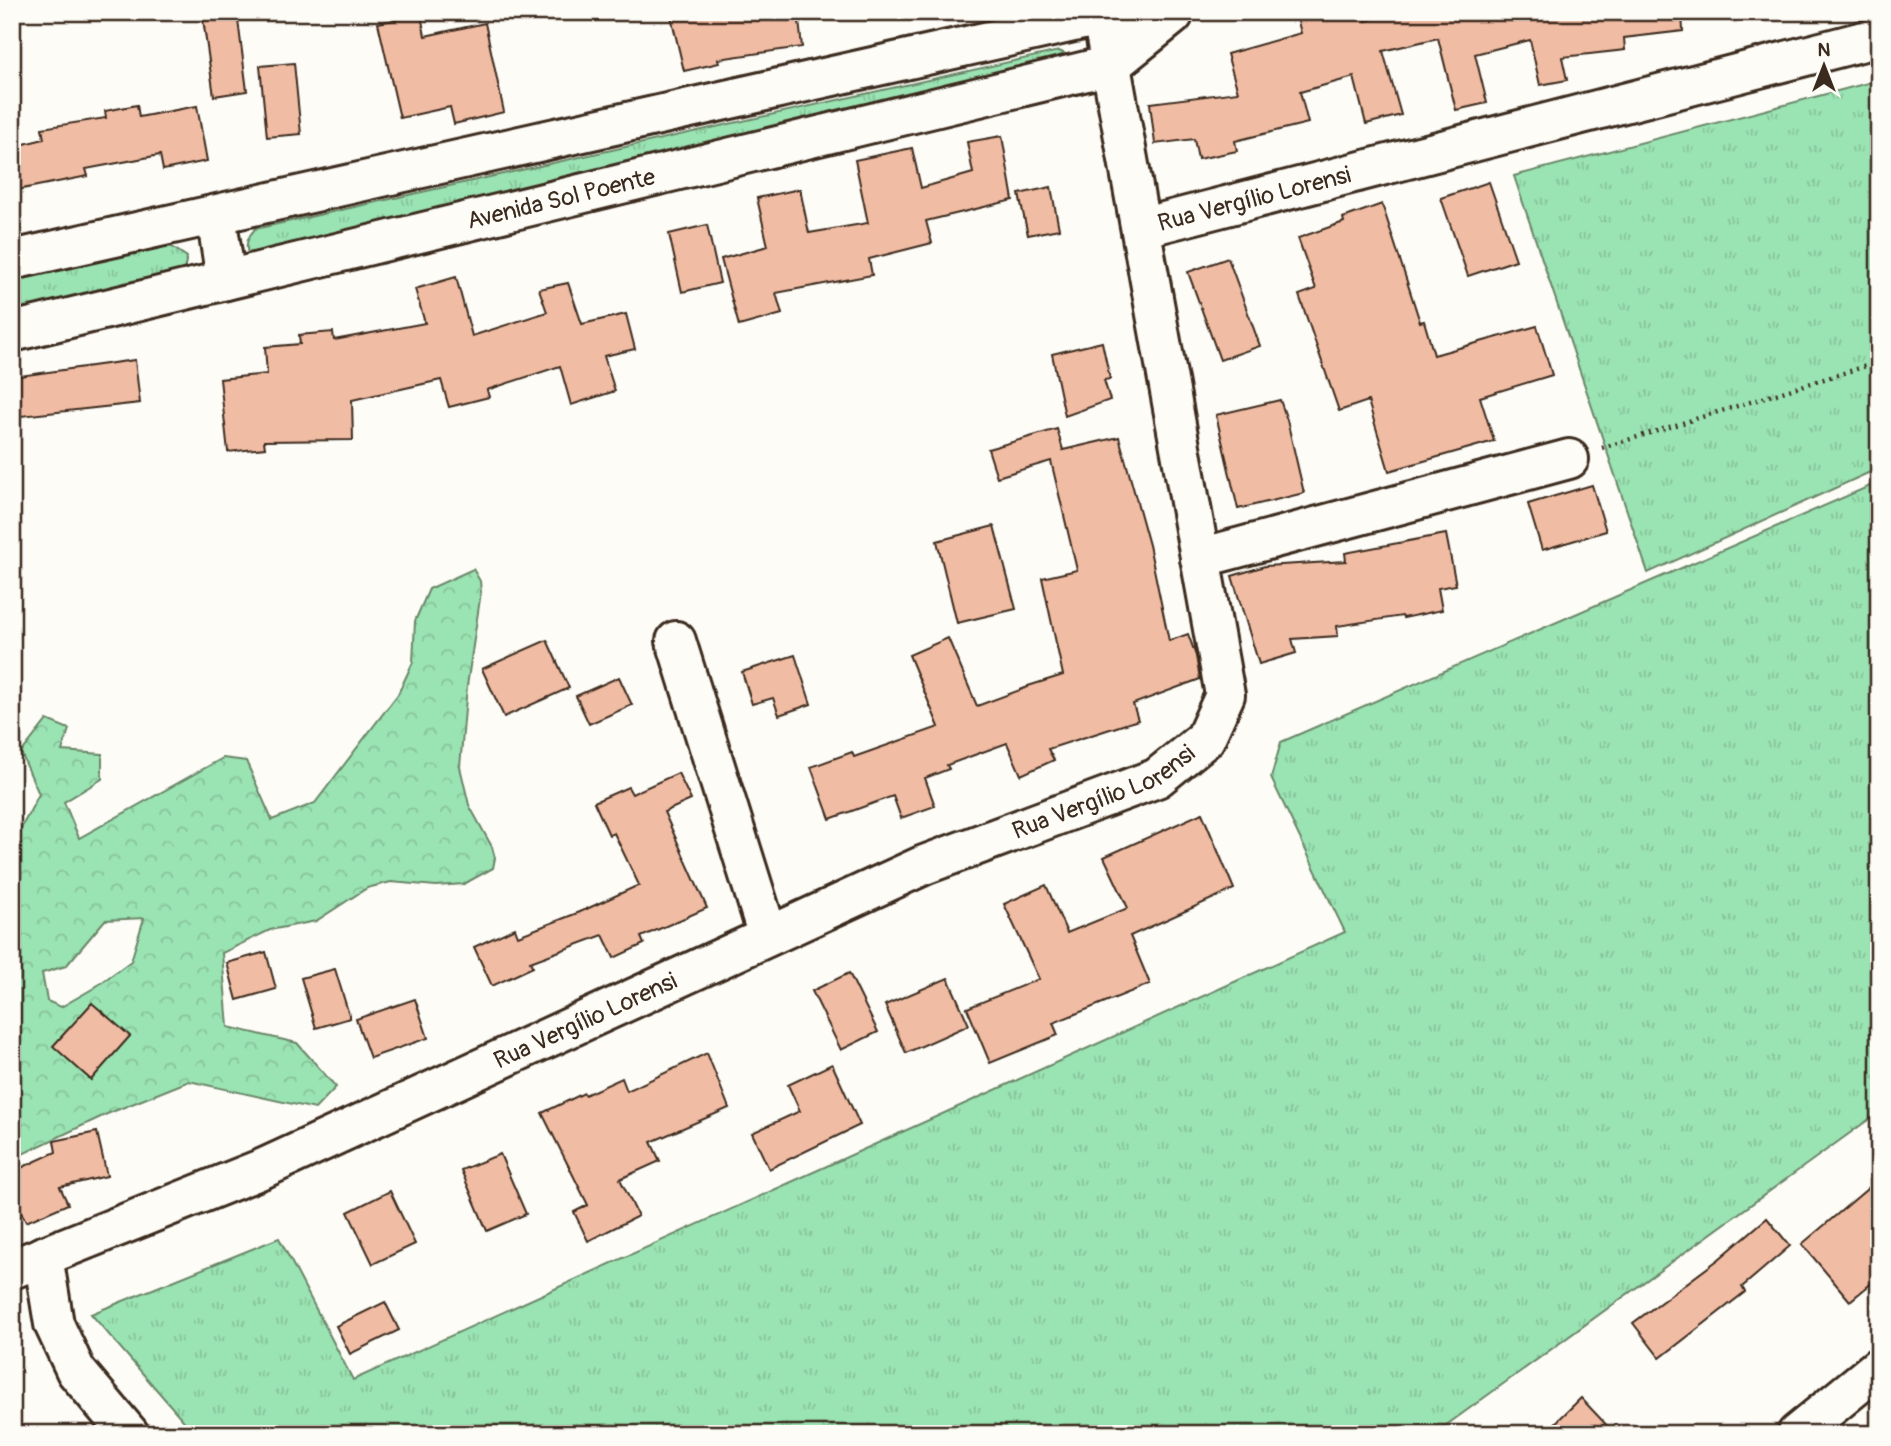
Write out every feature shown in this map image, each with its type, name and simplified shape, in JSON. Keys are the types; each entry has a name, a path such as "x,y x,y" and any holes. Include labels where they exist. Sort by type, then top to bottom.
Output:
{"street":[{"path":"12,260 1102,16 1179,14"},
{"path":"1111,65 1179,14"},
{"path":"1102,16 1141,228"},
{"name":"Rua Vergílio Lorensi","path":"27,1263 264,1168 924,865 1157,778 1205,739 1224,695 1141,228 1879,37"},
{"name":"Avenida Sol Poente","path":"12,332 1111,65"},
{"path":"216,215 226,280"},
{"path":"1200,558 1570,459"},
{"path":"676,641 768,936"},
{"path":"27,1263 76,1371 129,1434"},
{"path":"1797,1434 1879,1367"}],"path":[{"path":"1570,459 1879,362"}],"green space":[{"path":"1059,51 1068,55 1065,62 252,263 248,253 247,241 255,229"},
{"path":"1879,80 1879,468 1648,573 1514,176"},
{"path":"147,244 172,247 187,257 184,270 164,279 12,314 12,273"},
{"path":"1879,482 1879,1112 1434,1434 195,1434 91,1314 279,1238 353,1380 1345,932 1271,778 1281,742"},
{"path":"473,569 480,581 481,592 467,686 460,767 469,805 492,847 495,858 493,868 464,884 436,886 391,882 367,888 316,921 270,930 222,953 228,1027 297,1043 336,1087 315,1109 189,1081 107,1114 12,1159 12,838 18,834 39,794 21,753 47,720 69,729 62,751 102,754 102,779 64,802 79,838 223,758 246,761 272,820 315,803 398,694 413,662 415,621 429,589","holes":["144,918 131,961 94,988 61,1007 47,1001 42,973 66,966 105,920"]}],"building":[{"path":"202,12 237,12 247,91 214,96"},
{"path":"670,12 798,12 802,47 718,59 719,63 684,71"},
{"path":"1326,12 1329,20 1364,12 1366,21 1399,12 1682,12 1683,31 1624,38 1625,50 1562,57 1567,80 1540,85 1530,40 1475,54 1487,103 1456,110 1438,38 1383,51 1401,115 1366,124 1354,77 1300,92 1308,123 1235,141 1237,151 1198,159 1194,139 1155,144 1150,103 1238,92 1227,54 1301,33 1297,18"},
{"path":"421,15 425,36 485,23 504,112 454,124 450,107 400,118 378,23"},
{"path":"294,63 301,134 267,137 260,66"},
{"path":"137,105 139,117 197,106 207,161 163,170 160,155 86,169 88,176 12,191 12,147 44,139 42,128 106,118 105,111"},
{"path":"1002,136 1013,200 926,221 932,243 869,259 872,275 776,293 782,314 739,326 721,259 768,246 757,198 800,189 809,233 868,223 855,160 912,148 921,188 973,173 967,142"},
{"path":"1489,182 1516,260 1468,276 1441,198"},
{"path":"1051,187 1059,229 1028,235 1019,194"},
{"path":"1382,204 1420,322 1424,321 1434,355 1537,326 1552,375 1480,397 1494,441 1389,471 1368,401 1339,411 1299,295 1316,289 1298,238 1344,222 1343,218"},
{"path":"707,225 720,283 682,292 669,234"},
{"path":"1228,258 1260,346 1220,360 1188,272"},
{"path":"456,277 472,336 547,312 539,289 568,283 582,324 626,314 635,349 604,356 615,391 571,405 560,366 487,390 489,397 449,407 441,380 352,400 353,440 264,441 265,448 228,452 220,379 267,374 265,347 300,344 299,335 333,332 334,340 425,323 415,289"},
{"path":"1102,342 1110,379 1104,380 1110,400 1065,416 1052,354"},
{"path":"135,360 140,403 12,417 12,377"},
{"path":"1280,400 1304,493 1238,509 1216,415"},
{"path":"1057,429 1063,450 1119,437 1149,545 1169,641 1188,634 1200,679 1133,704 1138,720 1048,749 1054,760 1021,775 1007,743 947,765 949,769 925,778 935,806 901,818 893,796 830,819 811,767 852,752 854,757 939,727 909,655 948,638 977,706 1063,675 1042,578 1077,570 1051,461 997,477 988,449"},
{"path":"1592,485 1606,531 1542,550 1528,504"},
{"path":"994,526 1016,609 957,623 937,541"},
{"path":"1446,534 1456,585 1438,588 1442,610 1337,626 1338,636 1292,639 1296,653 1259,664 1232,576 1265,566 1346,561 1345,553"},
{"path":"547,640 569,688 504,717 482,669"},
{"path":"795,655 811,704 779,715 773,698 752,704 742,672"},
{"path":"619,677 632,705 589,724 576,696"},
{"path":"678,773 691,800 664,812 707,908 641,937 644,944 614,958 603,935 530,962 533,967 492,986 474,947 515,928 518,936 639,885 614,833 609,835 594,802 628,787 632,794"},
{"path":"1202,813 1234,889 1130,936 1150,984 1053,1023 1058,1035 990,1063 967,1008 1039,979 1004,904 1046,885 1067,933 1128,908 1104,857"},
{"path":"266,952 276,989 237,1000 227,963"},
{"path":"335,969 350,1018 316,1028 301,978"},
{"path":"849,973 878,1032 841,1050 812,991"},
{"path":"948,978 969,1025 906,1053 885,1005"},
{"path":"415,999 428,1038 370,1058 356,1019"},
{"path":"92,1003 130,1036 91,1080 53,1046"},
{"path":"707,1053 729,1108 651,1142 660,1161 620,1179 638,1216 588,1241 574,1212 588,1205 542,1113 622,1078 627,1091"},
{"path":"832,1064 860,1125 769,1169 752,1133 800,1111 788,1085"},
{"path":"97,1132 107,1176 60,1187 68,1204 26,1222 12,1193 12,1172 56,1152 54,1141"},
{"path":"500,1154 526,1214 487,1231 461,1170"},
{"path":"1879,1179 1879,1277 1850,1301 1802,1244"},
{"path":"390,1191 415,1244 373,1264 348,1212"},
{"path":"1767,1218 1790,1246 1742,1287 1745,1292 1660,1358 1633,1323 1719,1259"},
{"path":"385,1302 399,1330 350,1354 336,1326"},
{"path":"1581,1398 1615,1434 1544,1434"}]}
